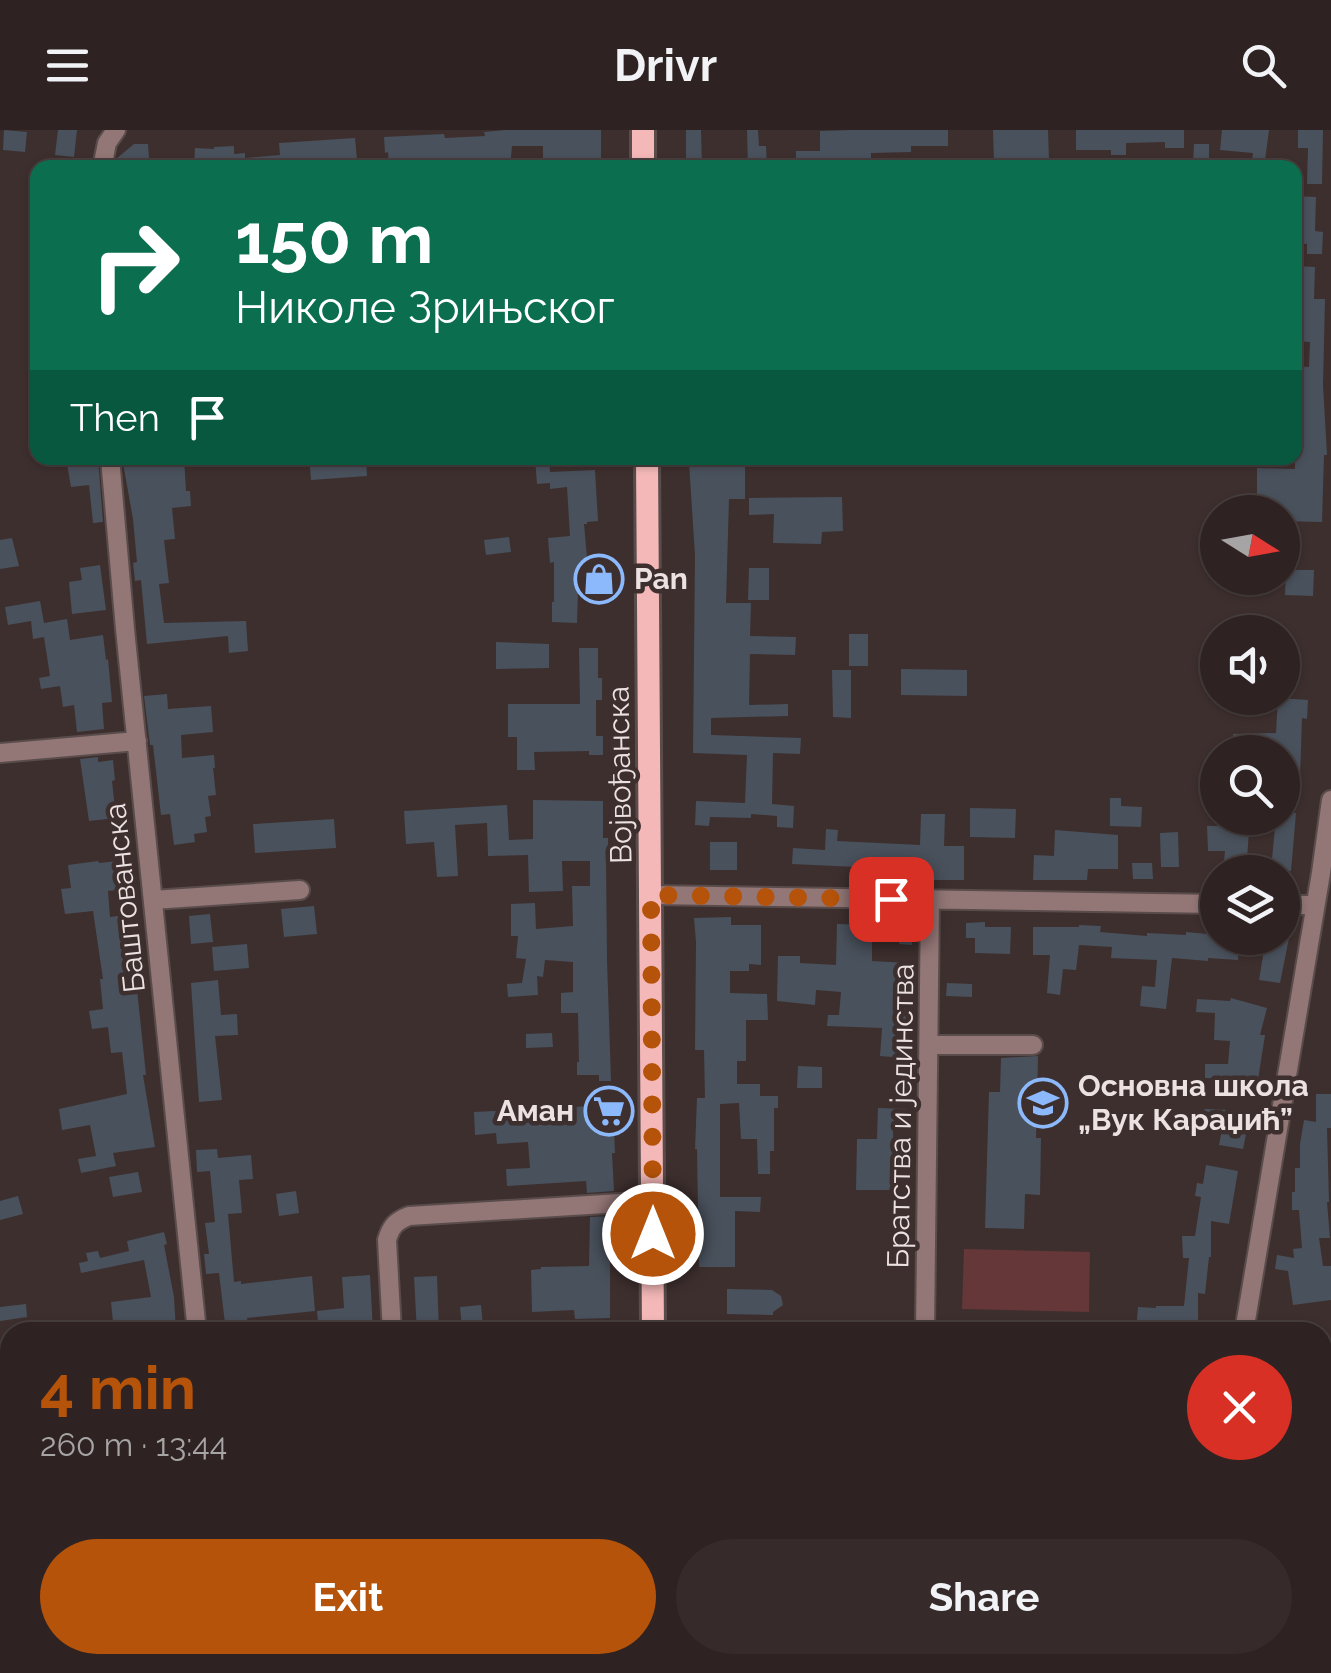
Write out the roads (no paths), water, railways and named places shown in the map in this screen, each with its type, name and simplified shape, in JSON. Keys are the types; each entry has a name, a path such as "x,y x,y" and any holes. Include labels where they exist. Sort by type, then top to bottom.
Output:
{"main road":[{"path":"643,130 643,160"},
{"name":"Војвођанска","path":"647,465 654,1322"}],"street":[{"path":"104,160 107,143 116,130"},
{"name":"Баштованска","path":"111,465 195,1322"},
{"path":"0,753 137,741"},
{"path":"1246,1322 1315,905 1327,855 1331,800"},
{"path":"153,900 300,890"},
{"path":"651,895 1200,904"},
{"name":"Братства и јединства","path":"925,1322 930,900"},
{"path":"1300,905 1315,905"},
{"path":"929,1044 1033,1045"},
{"path":"391,1322 386,1240 392,1226 401,1219 653,1201"}],"place":[{"name":"Pan","path":"599,579"},
{"name":"Основна школа „Вук Караџић”","path":"1043,1103"},
{"name":"Аман","path":"609,1111"}]}
